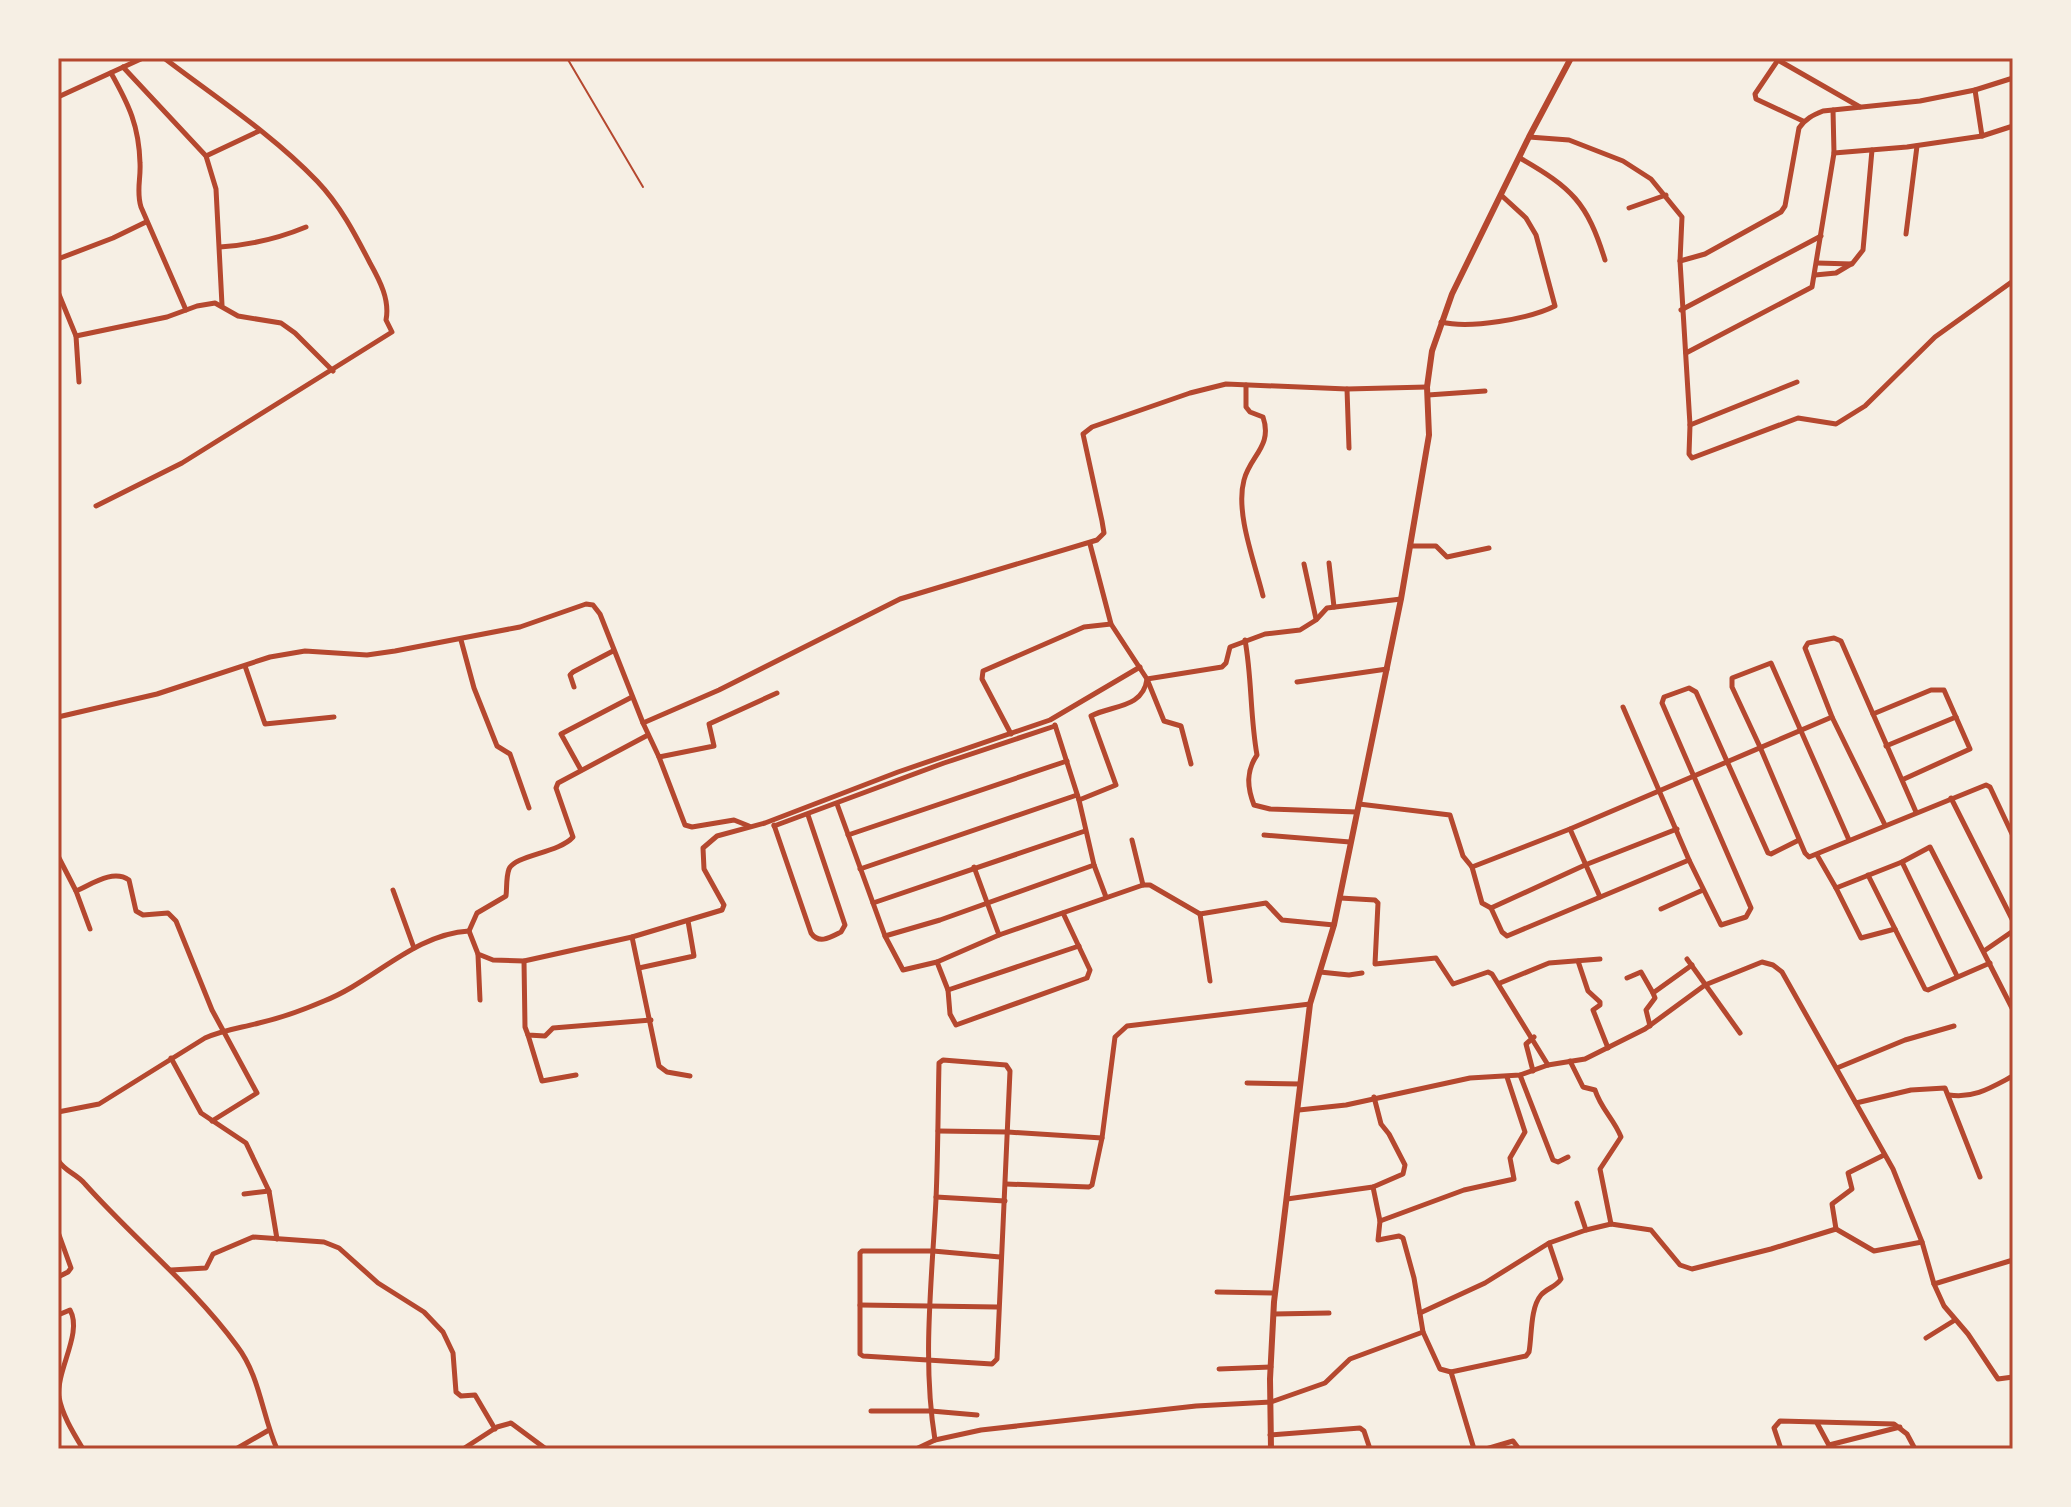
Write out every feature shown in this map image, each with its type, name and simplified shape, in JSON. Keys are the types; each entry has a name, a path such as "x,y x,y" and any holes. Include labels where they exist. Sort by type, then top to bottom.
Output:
{"street":[{"path":"58,97 143,58"},
{"path":"96,506 182,463 392,332 386,320 389,310 382,285 350,223 326,192 295,160 164,58"},
{"path":"1271,1449 1275,1293 1310,1004 1334,925 1401,599 1429,435 1428,391 1432,351 1452,294 1571,58"},
{"path":"1804,121 1755,98 1776,61 1781,60 1861,107"},
{"path":"123,67 206,156 216,189 222,305"},
{"path":"111,73 134,115 137,127 141,165 137,195 186,310"},
{"path":"1680,261 1705,254 1781,212 1785,206 1799,128 1804,121 1823,111 1920,101 1975,90 2013,78"},
{"path":"1975,90 1982,136"},
{"path":"1686,353 1809,290 1814,284 1834,153 1833,110"},
{"path":"1834,153 1917,146 1982,136 2013,126"},
{"path":"206,156 259,131"},
{"path":"1529,137 1569,140 1623,161 1651,179 1682,219 1681,310 1686,353 1689,454 1692,458 1798,418 1836,424 1865,406 1935,337 2013,281"},
{"path":"1906,234 1917,146"},
{"path":"1815,275 1836,273 1852,264 1863,250 1872,150"},
{"path":"1520,158 1550,175 1577,198 1605,260"},
{"path":"1441,322 1462,326 1483,324 1555,306 1536,235 1526,218 1501,195"},
{"path":"1629,208 1666,195"},
{"path":"58,259 146,222"},
{"path":"220,247 277,239 306,227"},
{"path":"1681,310 1821,235"},
{"path":"1817,263 1852,264"},
{"path":"58,292 76,336 79,382"},
{"path":"76,336 167,317 206,304 222,305 238,316 281,323 333,371"},
{"path":"1690,425 1797,382"},
{"path":"643,723 719,690 900,599 1099,539 1104,533 1090,477 1085,431 1226,384 1485,391"},
{"path":"1246,385 1246,407 1263,417 1265,422 1263,446 1245,478 1242,498 1263,596"},
{"path":"1347,389 1349,448"},
{"path":"1090,544 1111,624 1147,679 1164,721 1181,726 1191,764"},
{"path":"1410,546 1436,546 1447,557 1489,548"},
{"path":"1329,563 1334,607"},
{"path":"1304,564 1316,620"},
{"path":"1147,679 1222,667 1229,648 1273,632 1300,630 1316,620 1325,609 1401,599"},
{"path":"58,717 157,694 270,657 305,651 367,655 461,640 520,627 586,604 597,609 685,825 692,827 734,820 750,826"},
{"path":"1011,734 982,679 983,671 1084,627 1111,624"},
{"path":"1885,825 1832,717 1805,648 1808,643 1834,638 1841,641 1916,812"},
{"path":"461,640 474,688 497,746 510,754 529,808"},
{"path":"1245,640 1251,671 1250,711 1257,755 1250,765 1248,779 1254,805 1270,809 1358,808 1450,815 1463,856 1472,867 1482,903 1491,908 1507,936 1689,860"},
{"path":"574,687 570,675 573,672 613,651"},
{"path":"1849,840 1773,666 1768,662 1734,677 1730,683 1809,857 1988,785 2013,836"},
{"path":"245,666 265,724 334,717"},
{"path":"773,824 898,772 1054,719 1140,667"},
{"path":"1297,682 1387,669"},
{"path":"860,869 1116,785 1091,716 1131,703 1143,693 1147,679"},
{"path":"1623,707 1689,860 1722,926 1746,917 1751,908 1662,703 1664,697 1689,688 1696,692 1768,853 1799,840"},
{"path":"1873,714 1931,690 1943,689 1970,749 1904,779"},
{"path":"659,757 714,746 709,724 777,693"},
{"path":"581,770 561,734 632,697"},
{"path":"1472,867 1570,829 1832,717"},
{"path":"1886,746 1956,717"},
{"path":"1054,719 1094,865 1106,897"},
{"path":"478,954 508,962 524,961 632,937 722,910 724,905 704,869 703,848 717,836 808,815 944,763 1055,726"},
{"path":"480,1000 478,954 469,931 477,913 506,896 508,871 514,863 546,853 573,837 556,788 558,783 648,735"},
{"path":"848,835 1067,761"},
{"path":"1951,798 2013,921"},
{"path":"837,804 885,936 899,967 907,970 937,962 999,935 1143,885 1150,885 1200,914 1266,903 1282,920 1334,925"},
{"path":"773,824 811,933 821,940 841,932 845,925 808,815"},
{"path":"1570,829 1600,897"},
{"path":"1491,908 1585,865 1677,829"},
{"path":"873,903 1085,831"},
{"path":"1264,835 1350,842"},
{"path":"1132,840 1143,885"},
{"path":"1836,888 1902,862 1928,846 1932,848 2013,1010"},
{"path":"1817,855 1861,938 1895,929"},
{"path":"58,856 76,891 90,929"},
{"path":"1902,862 1957,976"},
{"path":"885,936 1094,865"},
{"path":"974,867 999,935"},
{"path":"58,874 66,871"},
{"path":"1868,875 1925,989 1990,963"},
{"path":"76,891 113,876 122,876 129,880 133,908 139,913 161,912 172,916 222,1031 257,1093 212,1121"},
{"path":"393,890 414,948"},
{"path":"1661,909 1703,890"},
{"path":"1340,898 1375,900 1378,903 1375,964 1436,958 1453,984 1488,972 1496,976 1548,1065"},
{"path":"937,962 948,990 950,1014 956,1025 1089,976 1090,970 1063,913"},
{"path":"1200,914 1210,981"},
{"path":"639,968 694,956 696,953 688,921"},
{"path":"58,1112 93,1107 144,1078 171,1058 222,1031 261,1023 327,1000 414,948 469,931"},
{"path":"1984,951 2013,931"},
{"path":"632,937 659,1066 667,1072 690,1076"},
{"path":"948,990 1079,946"},
{"path":"1500,983 1549,963 1600,959"},
{"path":"1687,959 1740,1033"},
{"path":"524,961 525,1027 542,1081 576,1075"},
{"path":"1578,961 1588,991 1600,1002 1593,1010 1608,1048"},
{"path":"1299,1110 1346,1105 1470,1078 1520,1075 1548,1065 1585,1059 1650,1026 1705,985 1762,962 1773,965 1782,972 1884,1155 1922,1242 1934,1284 1955,1320 1998,1379 2013,1377"},
{"path":"1653,993 1692,965"},
{"path":"1320,972 1362,973"},
{"path":"1627,978 1641,972 1653,993 1655,998 1646,1010 1650,1026"},
{"path":"1006,1184 1089,1187 1094,1181 1115,1037 1127,1026 1310,1004"},
{"path":"528,1035 545,1036 553,1028 651,1020"},
{"path":"1837,1068 1905,1040 1954,1026"},
{"path":"1533,1071 1526,1044 1534,1037"},
{"path":"171,1058 201,1113 246,1143 269,1191 277,1240"},
{"path":"935,1440 928,1362 930,1307 933,1251 936,1197 939,1063 943,1060 1009,1067 1006,1184 995,1362 928,1362 863,1356 858,1351 862,1251 933,1251 1000,1257"},
{"path":"1570,1061 1583,1087 1595,1090 1601,1108 1616,1123 1621,1137 1600,1169 1611,1224"},
{"path":"1520,1075 1553,1160 1558,1162 1568,1157"},
{"path":"1949,1095 1963,1097 1980,1093 2013,1076"},
{"path":"1380,1221 1464,1190 1514,1179 1510,1158 1525,1132 1507,1077"},
{"path":"1247,1083 1301,1084"},
{"path":"1856,1103 1933,1087 1945,1088 1980,1177"},
{"path":"1287,1199 1373,1187 1403,1174 1406,1170 1381,1124 1374,1097"},
{"path":"938,1131 1102,1138"},
{"path":"1836,1229 1832,1204 1852,1189 1848,1173 1884,1155"},
{"path":"59,1165 83,1180 107,1210 171,1270 238,1346 249,1365 277,1449"},
{"path":"1373,1187 1380,1221 1379,1241 1399,1236 1403,1238 1423,1332 1440,1369 1451,1372 1521,1357 1529,1352 1536,1305 1542,1294 1561,1279 1549,1243"},
{"path":"244,1194 269,1191"},
{"path":"936,1197 1005,1201"},
{"path":"1577,1203 1586,1230"},
{"path":"1420,1313 1485,1283 1549,1243 1611,1224 1651,1230 1680,1265 1692,1269 1836,1229 1874,1251 1922,1242"},
{"path":"58,1232 71,1268 58,1277"},
{"path":"171,1270 206,1268 210,1256 253,1237 324,1242 339,1248 378,1283 424,1312 449,1341 456,1392 461,1396 475,1395 495,1429"},
{"path":"1934,1284 2013,1260"},
{"path":"1217,1292 1275,1293"},
{"path":"860,1305 997,1307"},
{"path":"58,1315 70,1310 73,1316 71,1341 60,1376 59,1397 83,1449"},
{"path":"1274,1314 1329,1313"},
{"path":"1926,1338 1955,1320"},
{"path":"916,1449 935,1440 981,1430 1196,1406 1271,1402 1325,1383 1350,1359 1423,1332"},
{"path":"1219,1369 1271,1367"},
{"path":"1451,1372 1474,1449"},
{"path":"871,1411 977,1415"},
{"path":"1781,1449 1774,1433 1780,1421 1890,1423 1900,1427 1915,1449"},
{"path":"1817,1423 1830,1447 1900,1427"},
{"path":"463,1449 506,1424 517,1426 546,1449"},
{"path":"1270,1435 1360,1428 1370,1449"},
{"path":"236,1449 269,1430"},
{"path":"1486,1449 1513,1441 1519,1449"}],"lane":[{"path":"567,58 643,187"}]}
